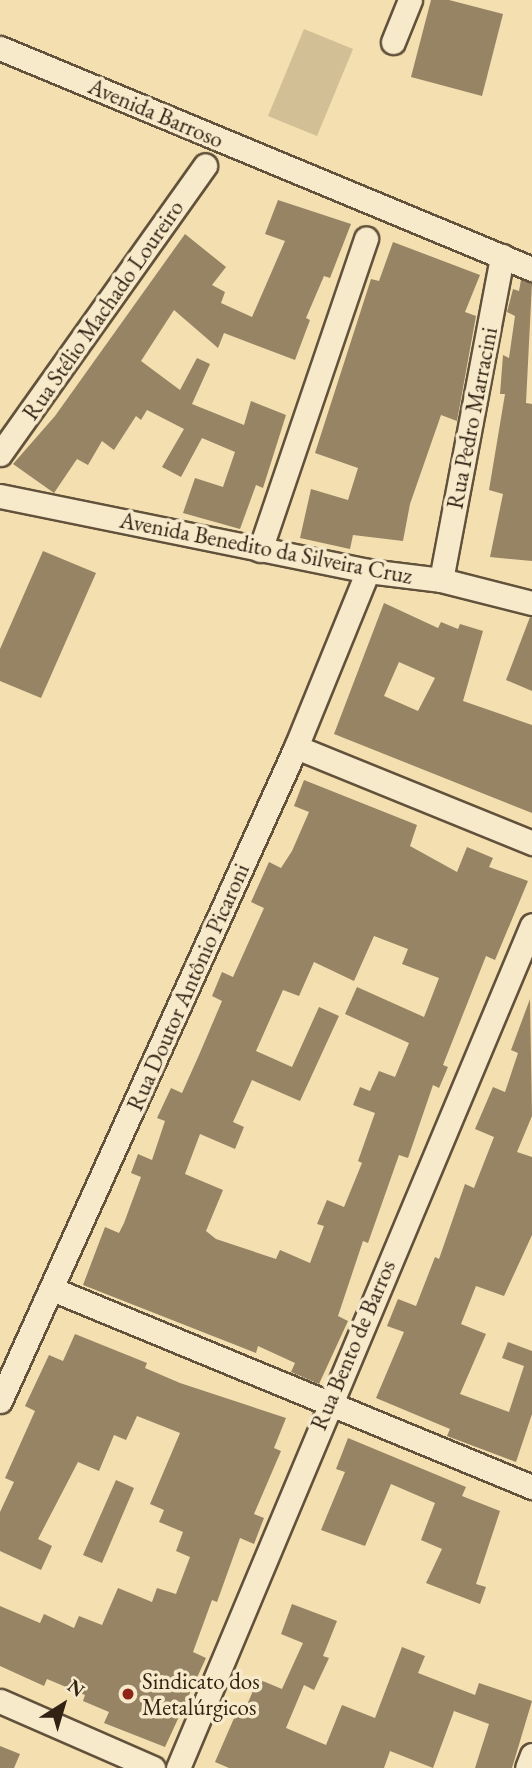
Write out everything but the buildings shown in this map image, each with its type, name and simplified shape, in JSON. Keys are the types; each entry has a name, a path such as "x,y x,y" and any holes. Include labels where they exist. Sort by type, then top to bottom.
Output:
{"street":[{"path":"393,42 410,0"},
{"name":"Avenida Barroso","path":"0,48 532,269"},
{"name":"Rua Stélio Machado Loureiro","path":"0,454 205,166"},
{"path":"260,550 366,239"},
{"name":"Rua Pedro Marracini","path":"441,580 502,256"},
{"name":"Avenida Benedito da Silveira Cruz","path":"0,496 368,571 441,580 532,603"},
{"name":"Rua Doutor Antônio Picaroni","path":"0,1401 296,747 368,571"},
{"path":"296,747 532,844"},
{"name":"Rua Bento de Barros","path":"178,1768 327,1405 532,925"},
{"path":"52,1289 532,1488"},
{"path":"0,1701 153,1768"},
{"path":"527,1768 532,1755"}],"shaded area":[{"path":"304,29 353,49 317,136 268,116"}],"place":[{"name":"Sindicato dos Metalúrgicos","path":"128,1694"}]}
